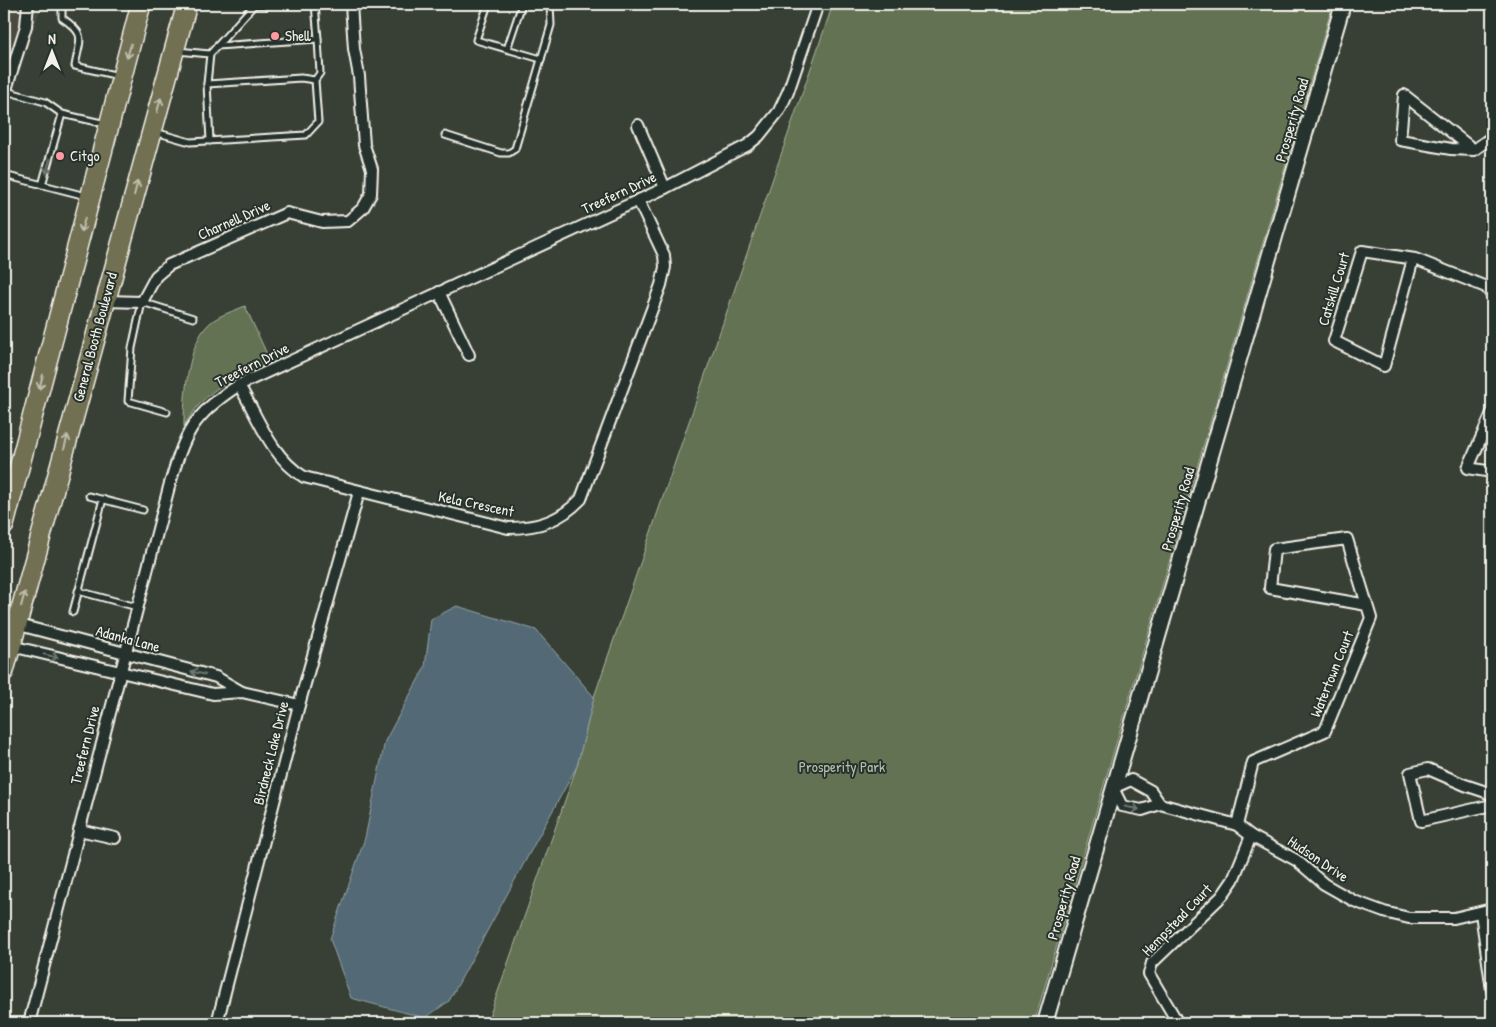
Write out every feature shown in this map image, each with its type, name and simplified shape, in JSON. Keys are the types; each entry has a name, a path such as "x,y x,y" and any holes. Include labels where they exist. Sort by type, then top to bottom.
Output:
{"highway":[{"path":"4,525 141,4"},
{"name":"General Booth Boulevard","path":"4,671 10,623 105,301 186,4"}],"street":[{"path":"5,93 26,26 28,4"},
{"name":"Charnell Drive","path":"142,302 156,276 169,264 287,213 322,222 348,220 363,208 371,194 372,169 364,145 359,76 354,49 350,4"},
{"name":"Treefern Drive","path":"29,1023 169,486 185,439 194,422 206,408 239,385 665,188 748,145 772,122 788,92 818,4"},
{"name":"Prosperity Road","path":"1045,1023 1343,4"},
{"path":"1474,150 1404,95 1400,140 1474,150 1492,137"},
{"path":"638,125 665,188"},
{"name":"Kela Crescent","path":"239,385 280,458 290,468 304,477 508,528 531,528 554,520 571,510 581,499 661,285 665,267 664,255 638,200"},
{"name":"Catskill Court","path":"1413,259 1384,366 1334,341 1362,250 1413,259 1486,287 1492,295"},
{"path":"439,292 469,355"},
{"path":"105,301 142,302"},
{"path":"1492,413 1468,468 1492,472"},
{"name":"Birdneck Lake Drive","path":"217,1023 299,705 359,492"},
{"name":"Watertown Court","path":"1237,825 1253,762 1325,731 1370,618 1367,606 1347,539 1274,549 1270,588 1367,606"},
{"name":"Adanka Lane","path":"10,623 216,677 242,692"},
{"name":"Adanka Lane","path":"7,645 213,694 242,692 299,705"},
{"path":"1492,794 1465,786 1428,769 1410,773 1421,821 1492,805"},
{"path":"1113,788 1131,780 1151,791 1160,804"},
{"name":"Hudson Drive","path":"1113,788 1122,806 1142,810 1160,804 1237,825 1251,836 1296,860 1324,884 1354,901 1384,912 1409,918 1429,919 1454,918 1492,909"},
{"path":"79,830 114,838"},
{"name":"Hempstead Court","path":"1178,1023 1149,974 1152,963 1222,896 1232,880 1251,836"},
{"path":"1480,913 1492,990"}],"lane":[{"path":"62,4 62,18 78,29 81,35 75,66 122,77"},
{"path":"210,141 207,84 210,54 254,5 273,4"},
{"path":"152,131 190,142 306,135 318,122 315,80 320,73 314,4"},
{"path":"488,4 476,40 541,59"},
{"path":"507,49 522,4"},
{"path":"445,135 502,153 509,153 515,148 551,25 550,4"},
{"path":"217,46 318,39"},
{"path":"174,51 210,54"},
{"path":"207,84 301,78 315,80"},
{"path":"5,93 45,102 62,114 109,125"},
{"path":"42,185 62,114"},
{"path":"4,175 90,198"},
{"path":"167,412 128,400 132,348 142,302 193,318"},
{"path":"89,496 143,510"},
{"path":"73,612 103,499"},
{"path":"78,591 137,607"}],"shaded area":[{"path":"4,4 42,4 4,114"}],"green space":[{"name":"Prosperity Park","path":"833,4 1333,4 1034,1023 487,1023 577,766 594,697"},
{"path":"245,306 271,363 232,380 211,393 184,426 188,371 196,343 210,323 222,315"}],"water":[{"path":"457,606 536,630 594,697 577,766 449,1001 425,1018 351,998 330,939 365,838 385,741 425,667 431,619"}],"place":[{"name":"Shell","path":"275,36"},
{"name":"Citgo","path":"60,156"}]}
